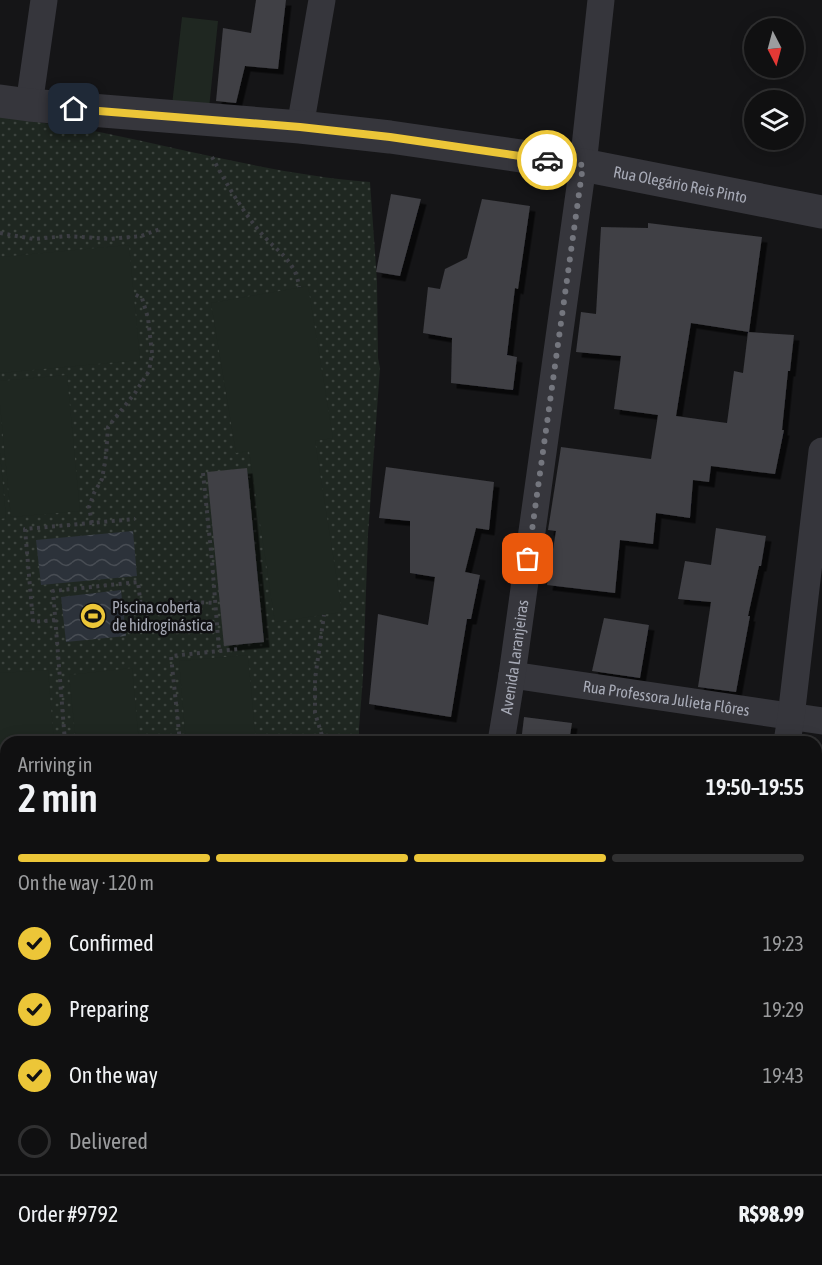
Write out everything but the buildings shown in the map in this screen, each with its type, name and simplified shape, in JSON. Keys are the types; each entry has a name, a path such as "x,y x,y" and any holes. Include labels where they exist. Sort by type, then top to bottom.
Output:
{"street":[{"path":"15,103 44,0"},
{"path":"300,127 322,0"},
{"name":"Avenida Laranjeiras","path":"502,736 583,165 602,0"},
{"name":"Rua Olegário Reis Pinto","path":"15,103 300,127 390,137 583,165 822,212"},
{"path":"789,730 822,451"},
{"name":"Rua Professora Julieta Flôres","path":"512,675 789,730 822,721"}],"path":[{"path":"212,157 260,232 285,255 298,279 299,287"},
{"path":"0,233 33,239 68,236 110,239 141,236 160,229"},
{"path":"92,523 89,507 102,479 108,427 149,371 152,352 148,318 142,298 134,294"},
{"path":"203,473 219,650"},
{"path":"55,620 33,622 25,530 135,519"},
{"path":"65,736 53,591 138,582 141,607 190,602 216,603"},
{"path":"322,736 315,713 315,679 324,615"},
{"path":"179,736 171,656 238,649"}],"shaded area":[{"path":"182,17 218,21 209,109 172,105"},
{"path":"0,116 91,131 269,168 370,182 380,368 368,534 359,736 0,736"},
{"path":"129,245 140,360 0,373 0,257"},
{"path":"308,286 333,438 315,441 342,612 275,622 249,451 236,453 211,303"},
{"path":"67,375 80,511 11,517 0,405 0,381"},
{"path":"0,453 6,518 0,519"},
{"path":"248,655 255,736 185,736 179,661"},
{"path":"132,668 138,736 75,736 69,675"},
{"path":"48,670 54,736 0,736 0,673"}],"water":[{"path":"133,531 137,576 41,585 36,540"},
{"name":"Piscina coberta de hidroginástica","path":"121,590 126,636 66,642 61,597"}],"way so far":[{"path":"528,559 583,165 547,160"}],"place":[{"name":"Piscina coberta de hidroginástica","path":"93,616"}],"route":[{"path":"74,109 300,127 390,137 547,160"}]}
